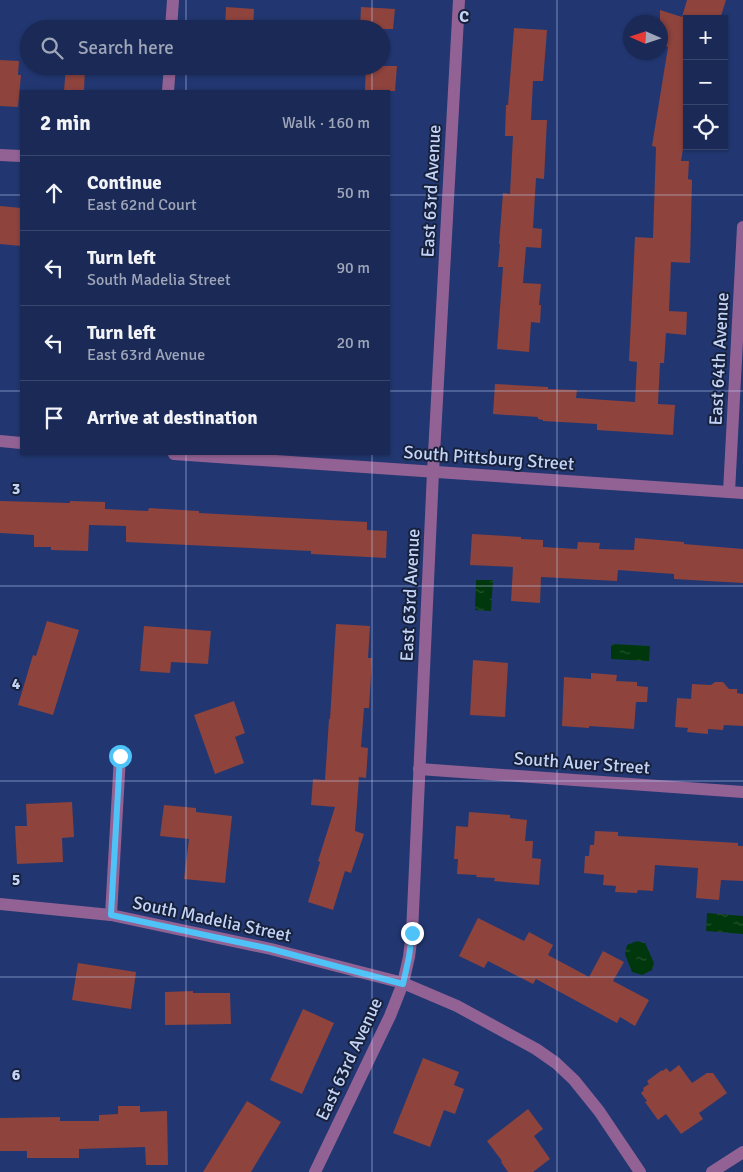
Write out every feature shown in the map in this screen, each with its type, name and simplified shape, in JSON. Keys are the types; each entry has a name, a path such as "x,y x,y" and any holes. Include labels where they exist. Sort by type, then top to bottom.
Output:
{"street":[{"path":"172,20 173,0"},
{"name":"East 63rd Avenue","path":"315,1172 390,1016 403,984 412,933 433,472 459,0"},
{"path":"168,90 169,75"},
{"path":"0,155 20,156"},
{"name":"East 64th Avenue","path":"729,492 743,227"},
{"path":"0,441 20,443"},
{"name":"South Pittsburg Street","path":"188,455 743,493"},
{"path":"111,915 120,756"},
{"name":"South Auer Street","path":"419,769 743,792"},
{"name":"South Madelia Street","path":"0,904 111,915 271,949 403,984 457,1006 536,1049 556,1063 574,1080 599,1111 640,1172"},
{"path":"712,1172 743,1152"}],"water":[{"path":"476,580 493,580 491,611 475,610"},
{"path":"611,644 650,646 649,661 611,659"},
{"path":"707,913 743,916 743,934 706,931"},
{"path":"637,941 645,943 654,963 652,970 642,975 632,972 625,954 627,945"}],"building":[{"path":"687,0 726,0 721,15 683,15 683,149 681,161 689,161 688,179 692,180 690,263 671,262 669,311 687,312 686,335 666,333 664,363 660,363 658,404 675,405 673,435 597,430 597,424 543,421 538,419 538,417 493,414 495,384 577,390 576,398 635,402 637,362 629,361 635,237 653,238 656,147 652,146 666,60 668,60 668,15 660,15 660,10 682,17"},
{"path":"226,7 254,9 253,20 225,20"},
{"path":"361,7 395,9 393,29 390,29 390,20 360,20"},
{"path":"514,28 547,30 543,81 533,81 531,120 547,120 544,179 536,178 533,228 542,229 541,248 526,247 523,283 541,284 540,323 531,322 529,352 497,349 503,267 498,267 503,193 510,194 513,136 505,136 506,105 508,105"},
{"path":"0,60 19,61 18,75 21,75 18,107 0,106"},
{"path":"390,66 397,66 395,91 365,90 366,75 390,75"},
{"path":"65,75 85,75 84,90 64,90"},
{"path":"0,206 20,208 20,246 0,244"},
{"path":"0,501 105,502 105,509 148,511 149,508 199,511 199,513 367,522 367,530 387,531 386,558 311,554 311,551 126,542 126,526 89,525 88,551 51,550 51,547 34,547 34,535 0,533"},
{"path":"472,534 543,540 543,547 577,549 578,542 600,543 599,549 634,550 635,538 743,549 743,583 674,579 674,574 618,570 617,581 541,577 540,603 511,601 513,567 470,565"},
{"path":"47,621 79,630 53,715 18,705 33,655 36,656"},
{"path":"336,624 370,626 368,658 372,658 369,708 364,708 361,747 368,748 366,778 359,777 355,831 364,834 351,873 345,871 333,910 308,902 320,862 318,861 335,807 311,805 313,779 325,780"},
{"path":"144,626 211,631 208,664 171,662 170,673 140,671"},
{"path":"473,660 508,663 505,717 470,715"},
{"path":"591,673 617,675 616,681 637,682 637,686 648,687 647,702 636,702 634,729 562,726 564,677 591,679"},
{"path":"715,682 723,682 729,689 737,689 737,693 743,694 743,726 724,725 723,730 708,729 708,734 687,732 688,728 675,727 677,698 691,699 692,684 711,685"},
{"path":"234,701 245,733 235,737 244,763 215,774 194,715"},
{"path":"72,802 74,837 62,838 63,862 17,864 15,826 27,826 26,804"},
{"path":"164,805 196,808 196,812 232,816 225,883 184,879 189,839 160,836"},
{"path":"469,812 510,815 510,818 527,820 525,841 533,841 532,858 541,859 539,885 494,881 495,878 457,874 458,859 454,859 456,826 468,827"},
{"path":"595,831 618,832 618,836 738,843 738,846 743,846 743,881 721,880 719,900 696,898 698,868 655,865 653,891 638,890 637,893 615,892 616,886 603,885 604,875 584,873 585,856 589,856 590,845 594,845"},
{"path":"478,918 524,941 529,932 553,945 548,955 589,977 603,951 624,962 613,981 649,1000 635,1026 620,1017 617,1023 536,979 533,984 488,961 484,968 459,956"},
{"path":"78,963 136,972 131,1009 72,1000"},
{"path":"193,991 193,993 230,993 231,1024 165,1025 165,992"},
{"path":"303,1009 334,1023 302,1094 270,1080"},
{"path":"423,1058 459,1072 454,1085 464,1089 455,1114 444,1110 430,1147 393,1133"},
{"path":"679,1065 692,1083 707,1073 713,1073 727,1093 699,1113 703,1119 681,1134 666,1114 658,1120 641,1093 644,1090 643,1088 649,1084 647,1081 666,1068 670,1072"},
{"path":"247,1101 281,1122 251,1172 203,1172"},
{"path":"118,1106 140,1106 140,1112 167,1111 168,1165 146,1165 145,1147 79,1149 79,1158 27,1158 27,1151 0,1151 0,1118 60,1117 60,1121 99,1121 99,1115 118,1114"},
{"path":"528,1109 543,1129 534,1136 550,1159 533,1172 508,1172 487,1141"}],"route":[{"path":"120,756 111,915 271,949 403,984 412,933"}]}
